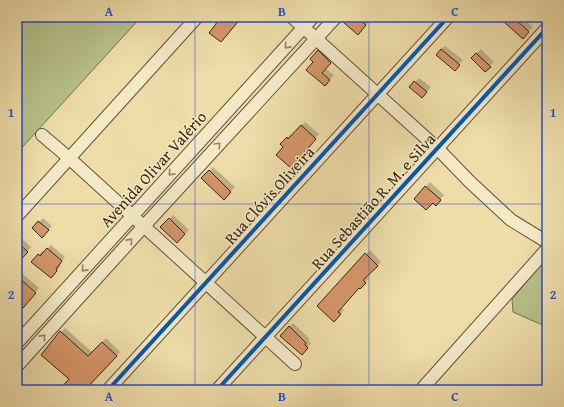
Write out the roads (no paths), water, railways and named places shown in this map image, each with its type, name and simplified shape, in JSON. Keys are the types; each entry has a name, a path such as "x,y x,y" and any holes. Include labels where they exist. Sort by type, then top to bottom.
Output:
{"street":[{"path":"17,216 197,17"},
{"path":"292,17 315,40 437,148 470,182 511,220 547,242"},
{"name":"Avenida Olivar Valério","path":"17,343 313,17"},
{"path":"17,366 336,17"},
{"name":"Rua Clóvis Oliveira","path":"108,390 448,17"},
{"name":"Rua Sebastião R. M. e Silva","path":"217,390 547,28"},
{"path":"42,135 295,364"},
{"path":"421,390 547,249"}]}
